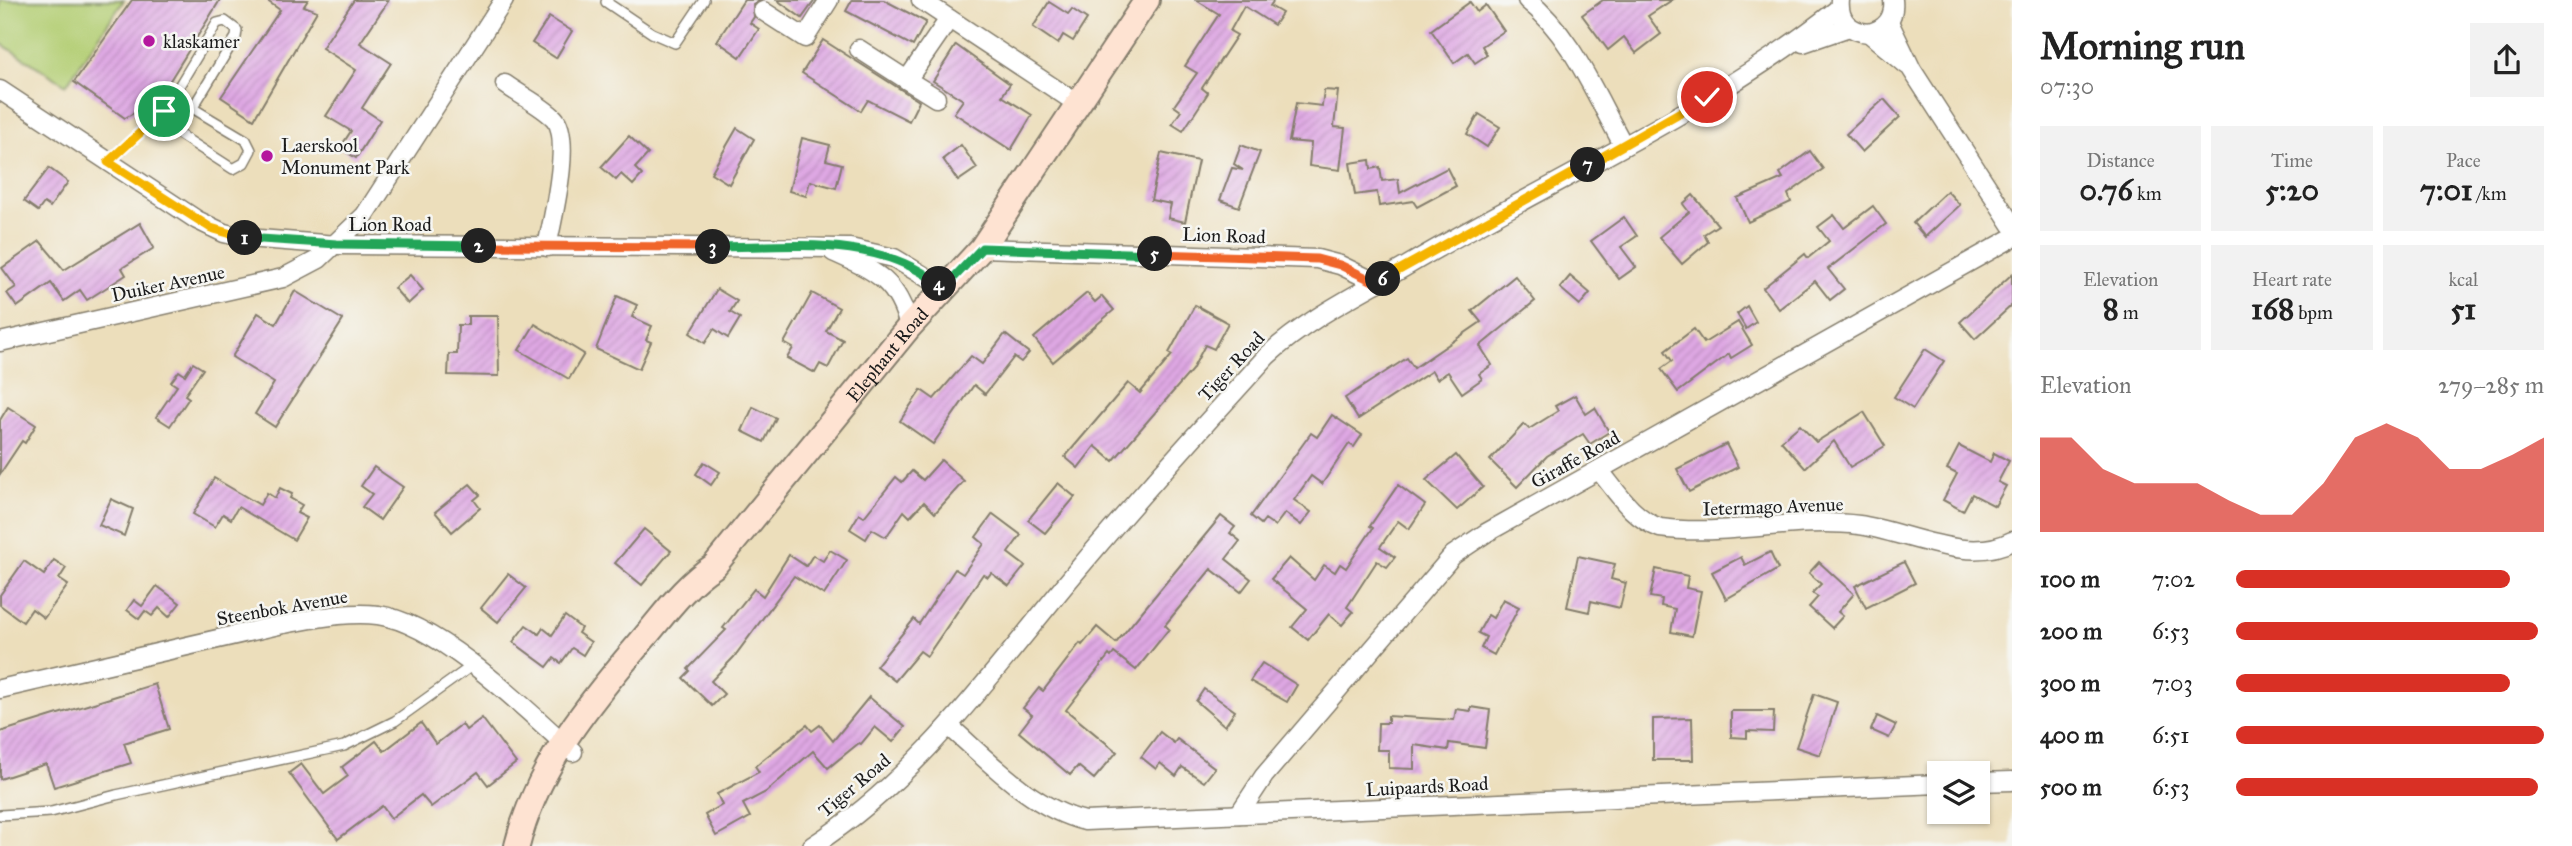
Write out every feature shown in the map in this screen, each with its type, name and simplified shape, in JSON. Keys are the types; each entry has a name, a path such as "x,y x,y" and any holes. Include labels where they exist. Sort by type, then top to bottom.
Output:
{"street":[{"name":"Duiker Avenue","path":"0,342 283,278 305,268 337,244 365,215 504,0"},
{"path":"763,11 805,38 829,0"},
{"path":"921,0 1079,104"},
{"name":"Elephant Road","path":"517,846 522,826 567,746 679,608 708,583 714,566 909,327 982,248 1147,0"},
{"path":"1527,0 1541,11 1562,37 1624,146"},
{"path":"1839,4 1849,27 1869,33 1912,70 2012,225"},
{"name":"Tiger Road","path":"1790,48 1839,4"},
{"path":"1869,33 1895,8 1912,70"},
{"path":"907,80 949,19"},
{"name":"Tiger Road","path":"812,846 896,779 949,726 1080,566 1267,356 1307,323 1473,226 1624,146 1790,48 1849,27"},
{"path":"859,49 936,98"},
{"path":"505,84 556,120 560,132 562,144 557,190 547,247"},
{"name":"Lion Road","path":"0,90 108,162 224,233 246,238 337,244 850,248 883,254 928,275 944,288"},
{"name":"Giraffe Road","path":"1239,814 1264,776 1453,555 2012,237"},
{"name":"Lion Road","path":"823,247 882,276 903,303 909,327"},
{"name":"Lion Road","path":"982,248 1317,259 1340,265 1377,283"},
{"name":"Ietermago Avenue","path":"1599,470 1632,511 1660,528 1823,523 1861,526 1972,549 1992,548 2012,541"},
{"name":"Steenbok Avenue","path":"0,690 283,624 354,614 378,615 415,625 473,665 567,746"},
{"name":"Luipaards Road","path":"949,726 1035,799 1068,817 1085,821 1927,785"},
{"name":"Elephant Road","path":"535,846 567,746"},
{"path":"1990,782 2012,781"}],"lane":[{"path":"605,1 652,33 675,43 704,0"},
{"path":"108,162 157,120 174,97 217,23 225,21 236,30 236,37 192,109"},
{"path":"157,120 233,169 244,163 251,150 246,140 174,97"},
{"path":"0,815 51,812 116,795 344,746 395,721 473,665"}],"green space":[{"path":"0,0 124,0 66,85 0,43"}],"building":[{"name":"klaskamer","path":"132,0 220,0 159,98 125,118 74,82"},
{"name":"klaskamer","path":"266,0 308,0 304,6 317,11 254,119 221,97 280,10"},
{"path":"354,0 389,0 360,43 391,63 362,108 380,120 356,158 340,148 351,131 326,116 356,70 322,48"},
{"path":"744,0 761,0 753,5 754,17 750,23 759,29 740,57 717,41"},
{"path":"777,0 815,0 802,18"},
{"path":"852,0 884,0 926,22 913,46 846,11"},
{"path":"1196,0 1274,0 1270,6 1282,13 1274,25 1244,6 1230,31 1237,35 1202,88 1208,93 1183,131 1172,124 1181,111 1174,106 1197,73 1185,66 1219,14"},
{"path":"1603,0 1672,0 1648,16 1661,34 1636,53 1624,37 1608,50 1582,15"},
{"path":"1049,2 1068,14 1072,9 1087,19 1073,41 1063,35 1058,44 1033,27"},
{"path":"1470,2 1477,12 1486,5 1504,31 1482,46 1487,55 1475,63 1468,53 1454,63 1431,30"},
{"path":"549,17 572,31 556,58 532,43"},
{"path":"823,40 919,101 909,121 868,100 861,111 802,73"},
{"path":"956,45 1010,84 1002,96 1032,115 1011,150 954,113 963,100 933,81"},
{"path":"1324,90 1338,91 1334,127 1345,128 1340,170 1309,166 1311,143 1289,141 1296,103 1322,106"},
{"path":"1884,99 1900,117 1862,152 1846,134"},
{"path":"1479,114 1500,127 1487,147 1467,134"},
{"path":"737,128 754,139 729,184 711,173"},
{"path":"629,136 648,154 635,168 642,175 633,185 621,174 616,180 601,167"},
{"path":"802,138 830,145 826,160 842,164 836,188 810,181 806,196 789,191"},
{"path":"961,145 977,168 958,181 943,159"},
{"path":"1241,145 1260,152 1239,207 1220,200 1232,168 1243,170 1234,164"},
{"path":"1810,151 1823,169 1788,194 1791,202 1748,222 1737,198 1783,178 1780,173"},
{"path":"1161,153 1198,161 1185,222 1168,218 1171,204 1151,200"},
{"path":"1370,160 1371,169 1380,167 1382,181 1398,179 1400,193 1447,168 1456,186 1417,207 1413,201 1379,206 1377,192 1355,195 1350,163"},
{"path":"49,168 68,182 50,207 44,203 38,211 24,201"},
{"path":"1947,191 1960,205 1925,237 1913,223"},
{"path":"1693,195 1718,225 1704,234 1708,242 1682,264 1659,237 1689,212 1683,204"},
{"path":"1873,206 1886,224 1828,269 1844,289 1830,300 1815,281 1779,309 1763,288 1805,254 1808,258 1829,241 1818,227 1834,215 1844,228"},
{"path":"1624,217 1637,236 1621,247 1636,267 1619,279 1591,241"},
{"path":"140,223 154,248 122,268 126,275 87,300 80,290 64,301 51,283 17,307 7,293 16,287 2,268 40,241 64,270"},
{"path":"2012,274 2012,305 1975,339 1960,322"},
{"path":"410,275 423,290 408,304 394,288"},
{"path":"1515,276 1535,301 1480,346 1492,365 1479,374 1482,379 1462,393 1448,372 1437,379 1432,371 1358,419 1345,398 1407,358 1414,368 1481,322 1472,311"},
{"path":"1570,276 1590,293 1580,305 1560,288"},
{"path":"717,289 737,301 730,312 740,318 728,338 714,329 705,343 690,333"},
{"path":"295,291 343,320 275,427 255,414 274,383 232,357 258,313 276,324"},
{"path":"812,293 839,308 826,331 843,340 828,368 820,364 815,373 787,358 793,348 784,343"},
{"path":"1087,293 1095,302 1102,296 1114,310 1053,362 1034,338"},
{"path":"617,296 637,305 632,317 652,326 646,340 651,342 639,369 596,349"},
{"path":"1195,305 1228,323 1214,349 1205,345 1192,370 1113,461 1095,446 1078,468 1065,457 1128,383 1140,393 1172,355 1169,353"},
{"path":"1747,306 1756,322 1746,329 1737,314"},
{"path":"468,316 498,316 499,376 448,375 449,354 457,354 458,325 468,325"},
{"path":"1738,322 1752,345 1731,358 1729,354 1678,392 1661,369 1672,361 1665,351 1694,329 1704,343"},
{"path":"535,324 584,354 569,379 519,350"},
{"path":"1005,334 1029,353 1021,362 1014,357 985,394 974,385 933,444 900,421 921,390 934,399 971,356 982,364"},
{"path":"1925,349 1944,361 1913,409 1894,397"},
{"path":"193,363 203,369 185,395 189,398 170,426 156,417 177,386 171,382 179,371 185,375"},
{"path":"1575,395 1586,414 1595,408 1609,432 1590,444 1583,434 1547,456 1517,487 1490,460 1524,424 1529,429 1558,411 1555,406"},
{"path":"8,407 36,425 0,474 0,420"},
{"path":"753,407 776,418 764,442 742,431"},
{"path":"1864,412 1885,446 1850,467 1834,441 1805,468 1781,441 1800,425 1816,442"},
{"path":"1332,415 1362,435 1354,447 1349,444 1322,484 1311,476 1294,500 1311,512 1301,525 1285,513 1275,526 1265,519 1261,524 1251,516 1311,433 1317,437"},
{"path":"1726,444 1738,467 1689,492 1677,469"},
{"path":"1959,446 1990,462 1994,453 2009,461 1998,482 2006,486 1995,506 1972,494 1963,511 1943,500 1957,474 1947,469"},
{"path":"1456,455 1483,487 1457,510 1426,480"},
{"path":"941,460 964,481 935,513 924,502 910,517 904,511 886,537 872,529 866,539 850,529 859,514 864,517 896,477 902,482 912,471 923,480"},
{"path":"704,462 720,472 711,485 696,474"},
{"path":"374,467 403,487 380,520 362,507 372,494 361,486"},
{"path":"214,478 260,505 267,493 275,498 280,488 292,494 290,498 302,505 297,513 307,518 294,540 238,507 231,519 223,514 215,527 193,514"},
{"path":"1058,483 1075,497 1045,533 1028,520"},
{"path":"470,484 480,495 474,500 480,508 452,532 435,512"},
{"path":"1398,485 1425,505 1409,529 1398,521 1380,547 1395,557 1387,567 1377,561 1347,607 1353,612 1342,625 1329,614 1308,640 1292,627 1307,609 1271,579 1289,558 1314,580 1324,565 1335,572 1340,564 1346,568"},
{"path":"111,499 133,509 124,536 99,525"},
{"path":"993,514 1021,535 1008,553 1025,566 1009,586 991,573 988,577 983,574 927,656 920,651 895,681 876,666 914,619 919,624 955,569 963,574 984,544 976,537"},
{"path":"1221,516 1235,527 1230,533 1240,541 1226,559 1251,579 1241,592 1211,569 1165,625 1169,629 1136,670 1114,653 1111,657 1109,655 1066,710 1117,752 1094,779 1078,766 1070,775 1019,732 1032,715 1023,708 1039,688 1043,691 1080,643 1082,645 1097,627 1116,643"},
{"path":"644,529 671,551 642,585 615,563"},
{"path":"830,550 847,560 824,595 794,576 734,657 711,681 724,694 712,706 683,678 690,671 688,669 726,630 723,628 754,589 763,596 789,555 806,566 813,555 823,561"},
{"path":"1770,552 1778,569 1726,599 1712,572 1741,557 1745,565"},
{"path":"1578,556 1615,564 1611,579 1626,583 1620,608 1591,601 1589,612 1567,607"},
{"path":"54,560 66,568 59,579 68,585 44,618 32,609 23,622 0,605 0,595 24,561 44,575"},
{"path":"1819,562 1854,594 1838,612 1843,616 1832,628 1809,607 1818,597 1812,593 1821,584 1809,573"},
{"path":"1904,562 1915,583 1866,608 1855,586"},
{"path":"1656,569 1688,576 1686,588 1701,591 1692,636 1671,632 1675,609 1661,606 1662,599 1650,597"},
{"path":"508,574 526,588 498,622 481,608"},
{"path":"157,586 180,603 169,617 159,608 152,616 145,611 139,619 127,610 134,600 142,606"},
{"path":"1503,599 1519,607 1494,655 1481,648 1486,637 1478,633 1488,615 1493,618"},
{"path":"565,616 581,628 578,633 591,642 583,655 572,648 561,663 554,658 547,667 513,642 526,625 539,634 543,628 552,635"},
{"path":"1262,663 1297,685 1287,702 1250,681"},
{"path":"155,684 169,729 124,743 131,763 54,787 46,764 0,779 0,732"},
{"path":"1204,689 1235,711 1225,726 1196,701"},
{"path":"1814,694 1837,702 1820,755 1796,747"},
{"path":"869,697 905,727 893,742 875,727 861,744 828,768 813,751 766,792 743,804 750,817 716,836 705,815 722,805 717,794 759,772 755,766 807,725 812,731 820,725 833,741"},
{"path":"1471,707 1490,710 1485,748 1449,743 1448,750 1414,745 1414,769 1389,768 1389,750 1377,750 1378,723 1388,723 1388,716 1454,720 1456,709 1471,711"},
{"path":"1731,711 1774,711 1773,732 1747,731 1747,738 1731,737"},
{"path":"1877,716 1896,725 1889,738 1871,730"},
{"path":"482,718 516,763 488,785 478,772 431,807 421,795 391,818 382,806 338,839 289,773 301,764 324,794 348,776 342,767 376,741 384,751 421,723 436,744 462,724 466,730"},
{"path":"1692,718 1693,760 1653,760 1653,719"},
{"path":"1160,732 1174,743 1177,739 1215,768 1204,782 1182,767 1176,776 1160,763 1156,769 1141,757"}],"place":[{"name":"klaskamer","path":"149,41"},
{"name":"Laerskool Monument Park","path":"267,156"}],"route":[{"path":"164,111 108,162 197,220 232,236 337,244 850,248 894,258 928,275 944,288 982,248 1317,259 1340,265 1377,283 1473,226 1624,146 1707,97"}]}
